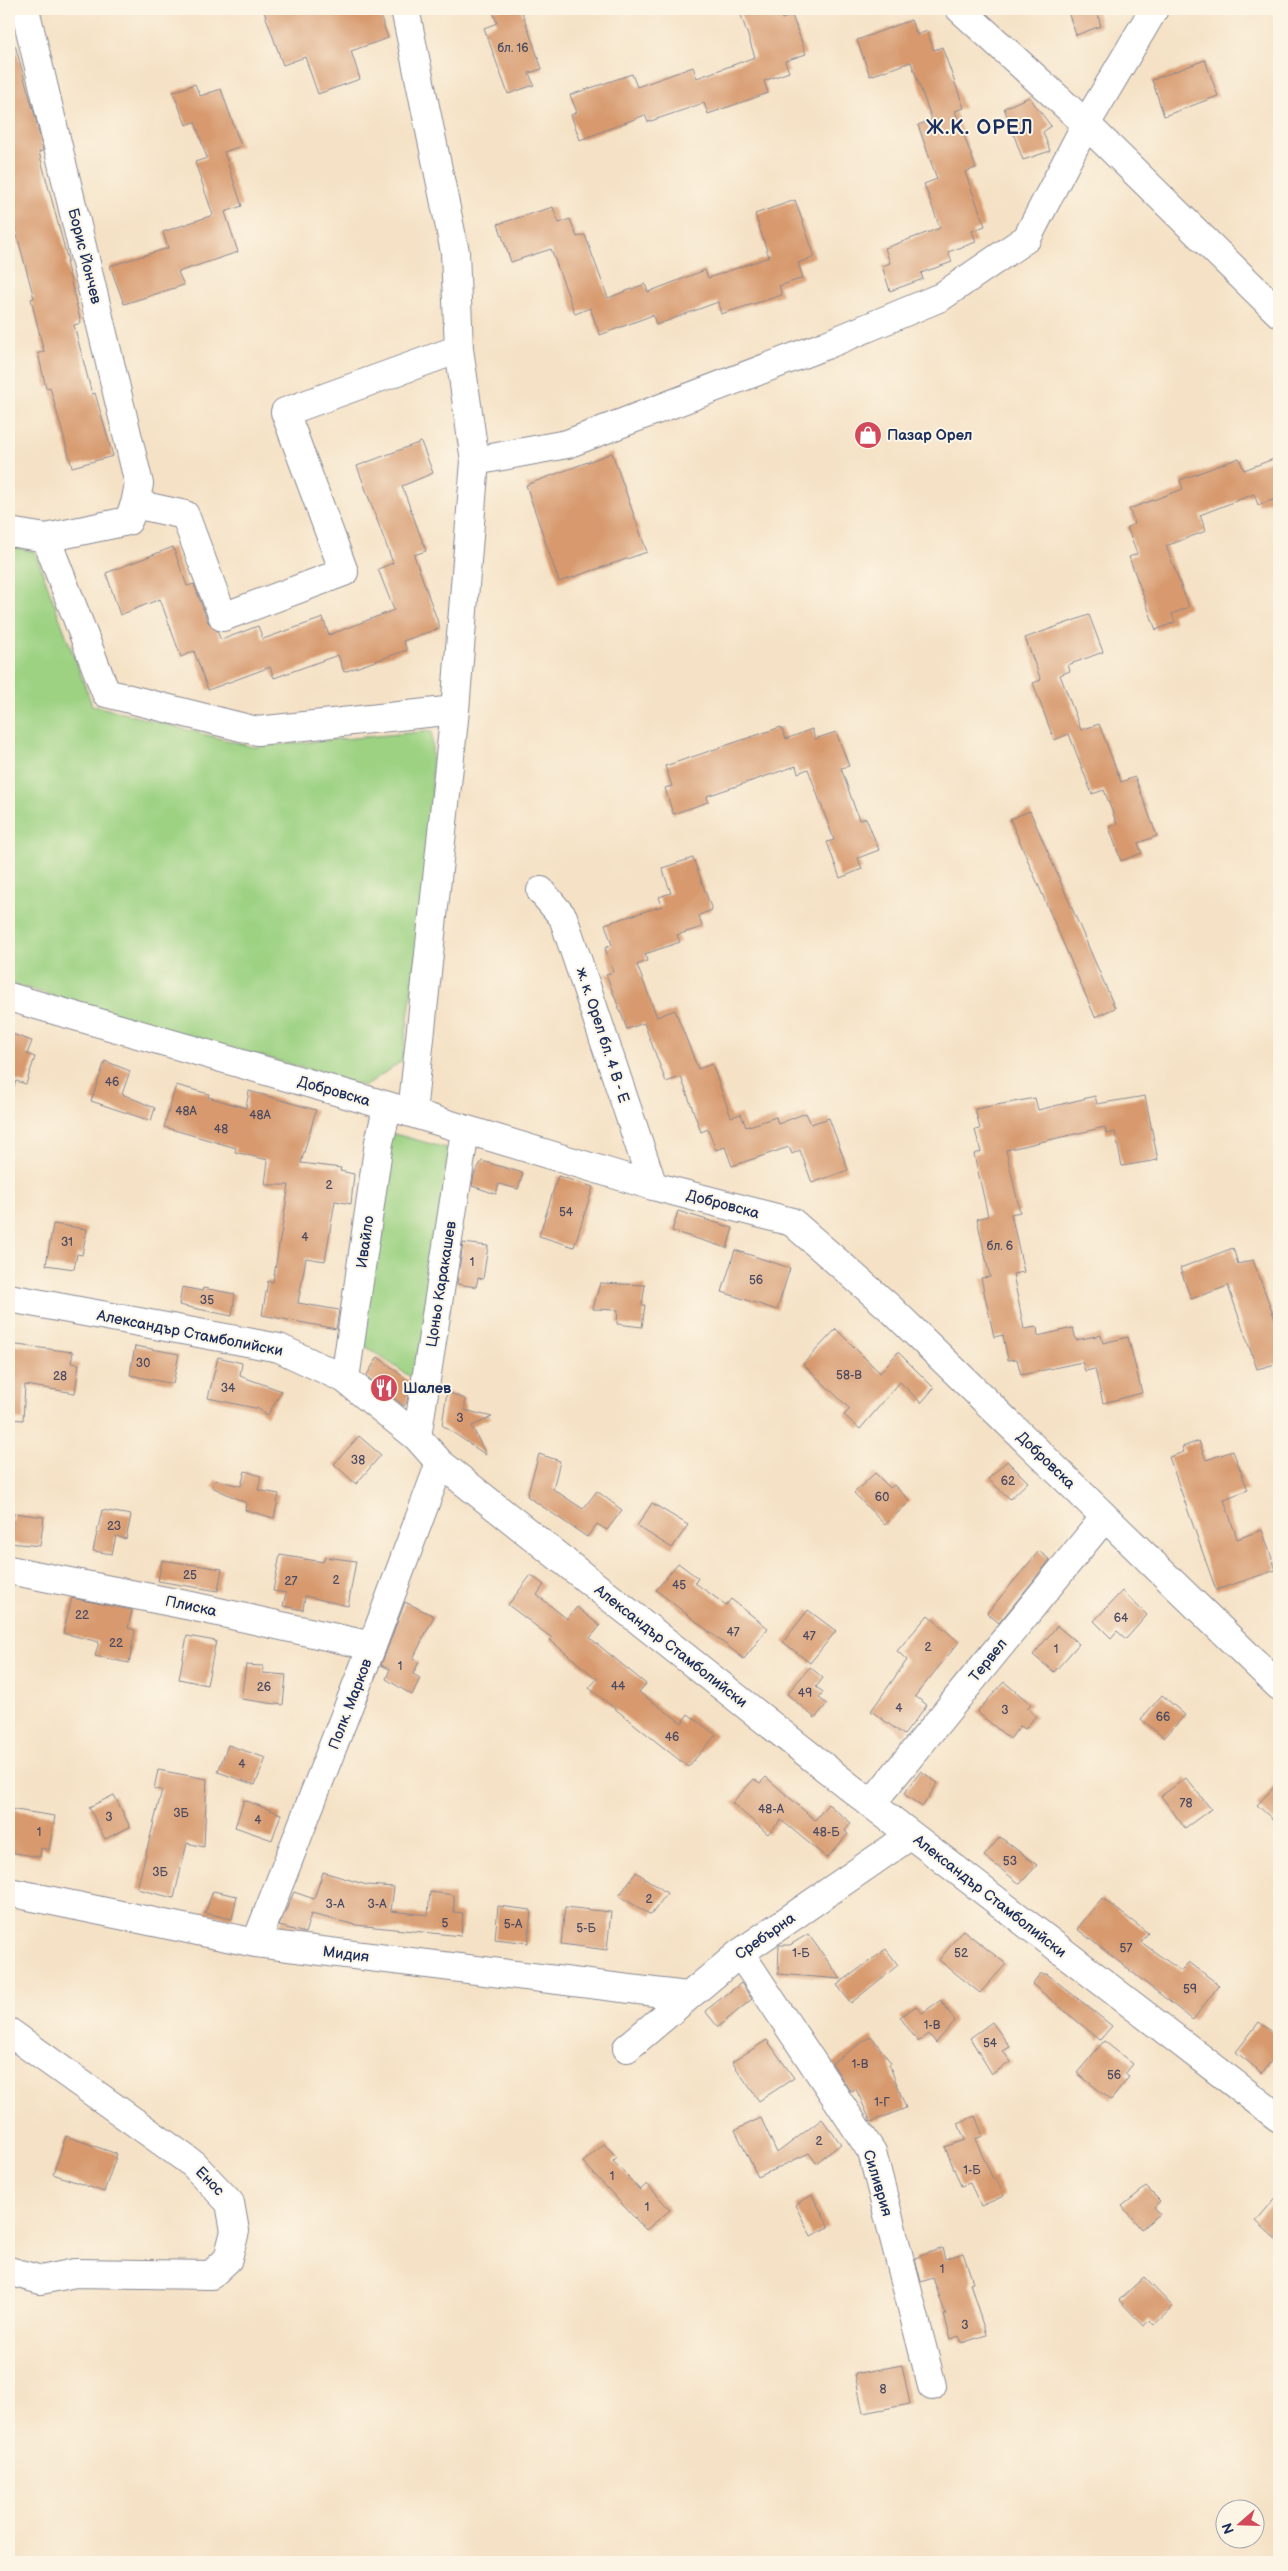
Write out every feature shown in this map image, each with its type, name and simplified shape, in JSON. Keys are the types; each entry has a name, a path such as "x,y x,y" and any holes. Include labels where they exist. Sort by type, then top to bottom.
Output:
{"street":[{"name":"Борис Йончев","path":"25,9 139,484 135,504"},
{"name":"Ивайло","path":"345,1379 379,1142 400,1110 455,710 475,461 459,349 455,252 405,9"},
{"path":"960,9 1086,124 1279,313"},
{"path":"475,461 567,444 826,345 941,297 1026,238 1086,124 1154,9"},
{"path":"9,532 46,538 128,521 135,504 186,515 223,618 344,572 285,412 459,349"},
{"path":"46,538 106,693 256,731 455,710"},
{"name":"ж. к. Орел бл. 4 В - Е","path":"541,891 563,917 653,1186"},
{"name":"Добровска","path":"9,996 653,1186 792,1222 890,1308 1279,1686"},
{"name":"Цоньо Каракашев","path":"417,1437 465,1130"},
{"name":"Александър Стамболийски","path":"9,1298 279,1348 345,1379 417,1437 440,1464 870,1804 1279,2118"},
{"name":"Полк. Марков","path":"256,1943 372,1646 440,1464"},
{"name":"Тервел","path":"870,1804 1105,1517"},
{"name":"Плиска","path":"9,1570 191,1606 372,1646"},
{"name":"Сребърна","path":"627,2048 740,1953 911,1835"},
{"name":"Мидия","path":"9,1892 256,1943 687,1996"},
{"name":"Силиврия","path":"740,1953 872,2152 932,2386"},
{"name":"Енос","path":"9,2032 193,2164 230,2203 235,2231 228,2259 211,2274 75,2273 41,2280 9,2271"}],"green space":[{"path":"9,546 35,552 92,705 253,747 432,731 432,847 402,1061 365,1086 9,983"},
{"path":"387,1132 450,1149 418,1382 359,1342"}],"building":[{"path":"263,9 378,9 388,38 351,51 360,79 318,94 305,57 283,65"},
{"path":"492,9 521,9 542,69 529,73 534,85 508,94 484,28 497,23"},
{"path":"739,9 778,9 782,19 792,15 806,54 785,61 789,72 764,81 768,93 708,114 704,103 648,122 645,115 580,140 571,115 577,112 570,95 632,74 637,87 693,67 697,78 755,57"},
{"path":"1067,9 1096,9 1101,26 1076,35"},
{"path":"911,20 917,35 927,31 934,50 942,47 964,108 955,111 976,168 965,172 985,226 972,231 976,242 948,252 952,262 921,273 923,279 890,291 882,266 890,263 885,248 940,228 924,184 937,179 918,125 932,120 911,62 870,76 857,40"},
{"path":"9,45 15,45 35,116 43,151 39,152 68,261 66,262 81,323 74,325 92,394 95,393 113,456 72,467 50,387 46,388 38,353 44,352 31,299 34,298 9,206"},
{"path":"1205,60 1218,96 1164,116 1152,80"},
{"path":"195,84 200,96 221,89 241,146 224,152 242,206 225,212 238,252 178,272 184,285 124,304 110,266 168,248 163,232 213,215 195,162 207,158 195,122 186,125 173,92"},
{"path":"1029,97 1051,126 1043,132 1050,151 1023,160 1004,108"},
{"path":"795,200 815,257 798,263 803,278 779,286 782,295 721,314 718,302 656,325 653,315 600,335 590,308 575,314 551,249 511,262 498,224 553,207 559,223 570,219 577,237 585,235 608,298 645,284 648,292 705,270 708,278 769,257 755,214"},
{"path":"421,442 433,473 402,486 426,551 414,555 440,628 403,641 407,650 344,672 338,655 274,678 270,667 208,690 194,651 181,657 160,599 120,615 106,573 173,547 187,586 194,584 208,622 217,631 221,640 258,626 263,639 323,618 329,635 394,610 378,569 393,563 357,466"},
{"path":"612,453 647,552 559,582 526,485"},
{"path":"1279,457 1279,498 1258,505 1254,494 1200,515 1206,531 1166,546 1189,607 1172,614 1175,622 1156,630 1129,557 1137,554 1127,527 1135,524 1129,509 1183,489 1180,480 1239,458 1244,470"},
{"path":"1089,615 1103,652 1068,665 1070,671 1060,675 1081,730 1099,724 1121,782 1135,777 1157,836 1138,843 1142,853 1121,861 1109,827 1117,824 1104,790 1092,794 1069,734 1054,740 1033,683 1041,680 1025,638"},
{"path":"781,727 786,739 812,729 815,739 836,732 849,766 841,768 859,820 866,818 879,850 858,858 862,869 840,878 827,842 834,840 808,769 798,773 796,766 707,796 708,802 673,814 665,788 672,786 665,766"},
{"path":"1030,811 1115,1008 1095,1017 1010,819"},
{"path":"693,858 712,910 699,915 702,927 677,935 680,942 645,954 647,961 637,965 657,1017 675,1010 698,1069 712,1064 731,1117 741,1114 746,1127 776,1117 778,1124 806,1113 811,1124 829,1118 848,1170 812,1183 800,1150 792,1154 789,1147 732,1166 725,1147 716,1150 708,1129 701,1132 681,1077 666,1082 644,1023 627,1029 606,974 613,972 605,948 612,945 605,924 662,906 659,897 671,893 662,868"},
{"path":"9,1033 32,1041 27,1054 35,1057 26,1084 16,1081 10,1097"},
{"path":"105,1061 130,1071 122,1094 155,1108 151,1121 91,1101"},
{"path":"176,1085 209,1094 208,1097 246,1108 249,1091 316,1110 301,1163 341,1168 340,1171 354,1174 351,1204 335,1201 325,1261 306,1258 298,1303 339,1310 336,1329 262,1315 268,1281 273,1282 289,1185 265,1185 268,1160 235,1152 236,1148 164,1127"},
{"path":"1095,1096 1097,1104 1145,1096 1158,1160 1122,1166 1115,1132 1106,1134 1105,1127 1006,1150 1020,1212 1011,1214 1024,1272 1013,1274 1024,1329 1037,1327 1038,1336 1073,1328 1076,1340 1101,1335 1103,1343 1128,1337 1142,1393 1103,1403 1095,1369 1085,1371 1082,1362 1021,1375 1017,1359 1008,1360 1003,1335 994,1337 981,1278 990,1277 977,1219 988,1216 974,1154 981,1152 975,1130 980,1129 975,1109 1035,1098 1038,1110"},
{"path":"482,1161 523,1173 518,1189 499,1184 496,1194 472,1186 474,1174"},
{"path":"558,1176 593,1187 574,1247 539,1236"},
{"path":"678,1211 733,1228 727,1248 672,1231"},
{"path":"53,1224 87,1229 82,1255 77,1254 74,1269 46,1265"},
{"path":"463,1243 488,1246 483,1279 478,1278 476,1287 457,1284"},
{"path":"1233,1248 1238,1264 1253,1260 1279,1330 1279,1363 1257,1369 1228,1286 1191,1299 1180,1268"},
{"path":"735,1250 790,1268 777,1310 722,1292"},
{"path":"600,1283 645,1285 642,1305 645,1305 642,1327 617,1324 618,1310 593,1309"},
{"path":"182,1287 202,1291 203,1288 235,1294 232,1316 179,1305"},
{"path":"836,1329 880,1373 898,1352 934,1388 921,1403 900,1382 860,1429 844,1415 850,1409 803,1364"},
{"path":"9,1344 73,1352 71,1363 79,1364 75,1393 25,1385 23,1420 9,1419"},
{"path":"135,1346 179,1354 173,1384 130,1375"},
{"path":"218,1357 242,1363 240,1376 282,1391 267,1416 259,1409 208,1398"},
{"path":"378,1357 410,1382 407,1402 404,1406 366,1376"},
{"path":"447,1392 465,1399 465,1410 492,1417 472,1426 486,1455 442,1425"},
{"path":"359,1436 381,1455 356,1484 334,1464"},
{"path":"1199,1441 1206,1460 1233,1451 1248,1490 1224,1499 1237,1539 1262,1530 1276,1570 1216,1590 1169,1457 1184,1452 1182,1447"},
{"path":"539,1454 560,1461 553,1489 583,1509 597,1491 622,1510 607,1530 597,1524 587,1537 527,1496"},
{"path":"1007,1461 1028,1482 1010,1499 988,1479"},
{"path":"245,1471 261,1476 258,1490 279,1494 274,1518 245,1510 246,1503 212,1487 215,1480 241,1486"},
{"path":"875,1473 890,1488 894,1485 910,1501 885,1525 854,1493"},
{"path":"652,1503 688,1525 672,1548 637,1526"},
{"path":"102,1510 131,1515 126,1539 116,1536 112,1554 93,1551"},
{"path":"14,1513 44,1517 40,1546 10,1543"},
{"path":"1039,1551 1050,1560 999,1623 987,1613"},
{"path":"280,1555 323,1562 325,1557 356,1561 348,1606 305,1596 303,1610 283,1606 286,1593 273,1591"},
{"path":"162,1560 222,1569 218,1591 158,1581"},
{"path":"678,1563 698,1578 695,1583 726,1605 731,1599 768,1628 744,1659 656,1590"},
{"path":"531,1575 544,1585 537,1595 567,1619 577,1607 600,1626 590,1638 646,1684 639,1692 682,1723 688,1714 716,1735 688,1767 589,1688 597,1679 550,1640 552,1638 508,1605"},
{"path":"1122,1591 1147,1615 1126,1639 1117,1631 1111,1638 1094,1621"},
{"path":"72,1598 132,1610 128,1628 135,1630 129,1663 95,1656 99,1642 63,1633"},
{"path":"405,1602 434,1616 413,1659 419,1662 413,1674 420,1678 412,1695 386,1679 390,1669 381,1665"},
{"path":"808,1610 836,1631 810,1663 783,1642"},
{"path":"928,1615 959,1642 915,1696 927,1705 904,1735 871,1711 907,1660 897,1651"},
{"path":"1057,1626 1079,1644 1054,1672 1033,1655"},
{"path":"187,1636 216,1641 207,1685 179,1679"},
{"path":"246,1665 263,1666 263,1673 286,1675 283,1705 241,1699"},
{"path":"810,1667 823,1678 816,1687 823,1692 819,1698 827,1704 815,1718 787,1694"},
{"path":"1004,1682 1031,1704 1027,1708 1036,1716 1025,1729 1020,1726 1010,1739 977,1712"},
{"path":"1162,1695 1185,1715 1164,1738 1141,1719"},
{"path":"228,1745 266,1758 255,1785 218,1772"},
{"path":"158,1770 207,1779 204,1847 187,1843 174,1898 137,1889 162,1790 154,1789"},
{"path":"921,1771 938,1783 922,1807 904,1794"},
{"path":"766,1777 815,1820 828,1804 851,1823 845,1831 848,1834 827,1858 781,1820 768,1834 732,1803 754,1779 760,1783"},
{"path":"1186,1778 1211,1809 1185,1828 1161,1796"},
{"path":"1279,1782 1279,1825 1257,1805"},
{"path":"114,1795 130,1827 105,1839 89,1807"},
{"path":"244,1800 281,1814 272,1840 235,1827"},
{"path":"9,1809 55,1816 49,1850 41,1848 40,1857 9,1852"},
{"path":"1000,1837 1037,1865 1020,1884 984,1856"},
{"path":"323,1872 367,1885 394,1887 391,1911 428,1915 430,1892 454,1895 454,1912 463,1913 461,1936 356,1925 311,1914 305,1933 279,1926 294,1892 314,1899"},
{"path":"636,1872 667,1893 651,1915 619,1896"},
{"path":"213,1891 237,1896 232,1919 205,1913"},
{"path":"1102,1898 1148,1933 1141,1942 1181,1971 1189,1962 1219,1985 1193,2020 1077,1929"},
{"path":"498,1906 531,1910 528,1943 495,1939"},
{"path":"565,1907 611,1912 607,1950 561,1944"},
{"path":"963,1930 1006,1964 980,1993 939,1960"},
{"path":"808,1934 841,1979 778,1974 779,1945 790,1945"},
{"path":"886,1949 898,1965 851,2003 837,1985"},
{"path":"1040,1974 1047,1974 1112,2026 1100,2040 1032,1984"},
{"path":"741,1983 752,1999 718,2027 705,2011"},
{"path":"941,2000 955,2021 936,2043 929,2034 918,2042 900,2017 916,2006 922,2013"},
{"path":"992,2022 1010,2047 1003,2051 1011,2062 992,2074 970,2038"},
{"path":"1259,2022 1279,2037 1279,2051 1262,2073 1236,2052"},
{"path":"871,2036 891,2063 889,2064 906,2108 871,2122 856,2089 850,2091 832,2063"},
{"path":"767,2040 794,2078 759,2101 732,2062"},
{"path":"1104,2041 1133,2064 1125,2074 1129,2077 1111,2100 1077,2073"},
{"path":"975,2116 983,2136 975,2139 993,2179 996,2178 1004,2196 981,2206 970,2183 961,2186 945,2147 965,2140 958,2123"},
{"path":"761,2118 777,2153 822,2119 841,2144 816,2163 809,2153 758,2177 735,2130"},
{"path":"66,2136 117,2154 104,2192 53,2174"},
{"path":"604,2144 617,2157 613,2161 640,2190 647,2184 670,2210 646,2230 583,2162"},
{"path":"1146,2187 1160,2201 1154,2207 1160,2214 1141,2229 1122,2206"},
{"path":"1279,2194 1279,2242 1256,2221"},
{"path":"812,2195 829,2227 811,2236 795,2205"},
{"path":"942,2248 945,2259 963,2253 973,2282 970,2283 986,2335 962,2343 959,2336 951,2339 944,2315 946,2315 933,2278 921,2282 915,2258"},
{"path":"1144,2277 1173,2307 1154,2325 1149,2320 1144,2326 1119,2300"},
{"path":"902,2365 910,2404 863,2413 855,2374"}],"place":[{"name":"Пазар Орел","path":"868,435"},
{"name":"Шалев","path":"384,1388"}],"district":[{"name":"Ж.К. ОРЕЛ","path":"980,127"}]}
